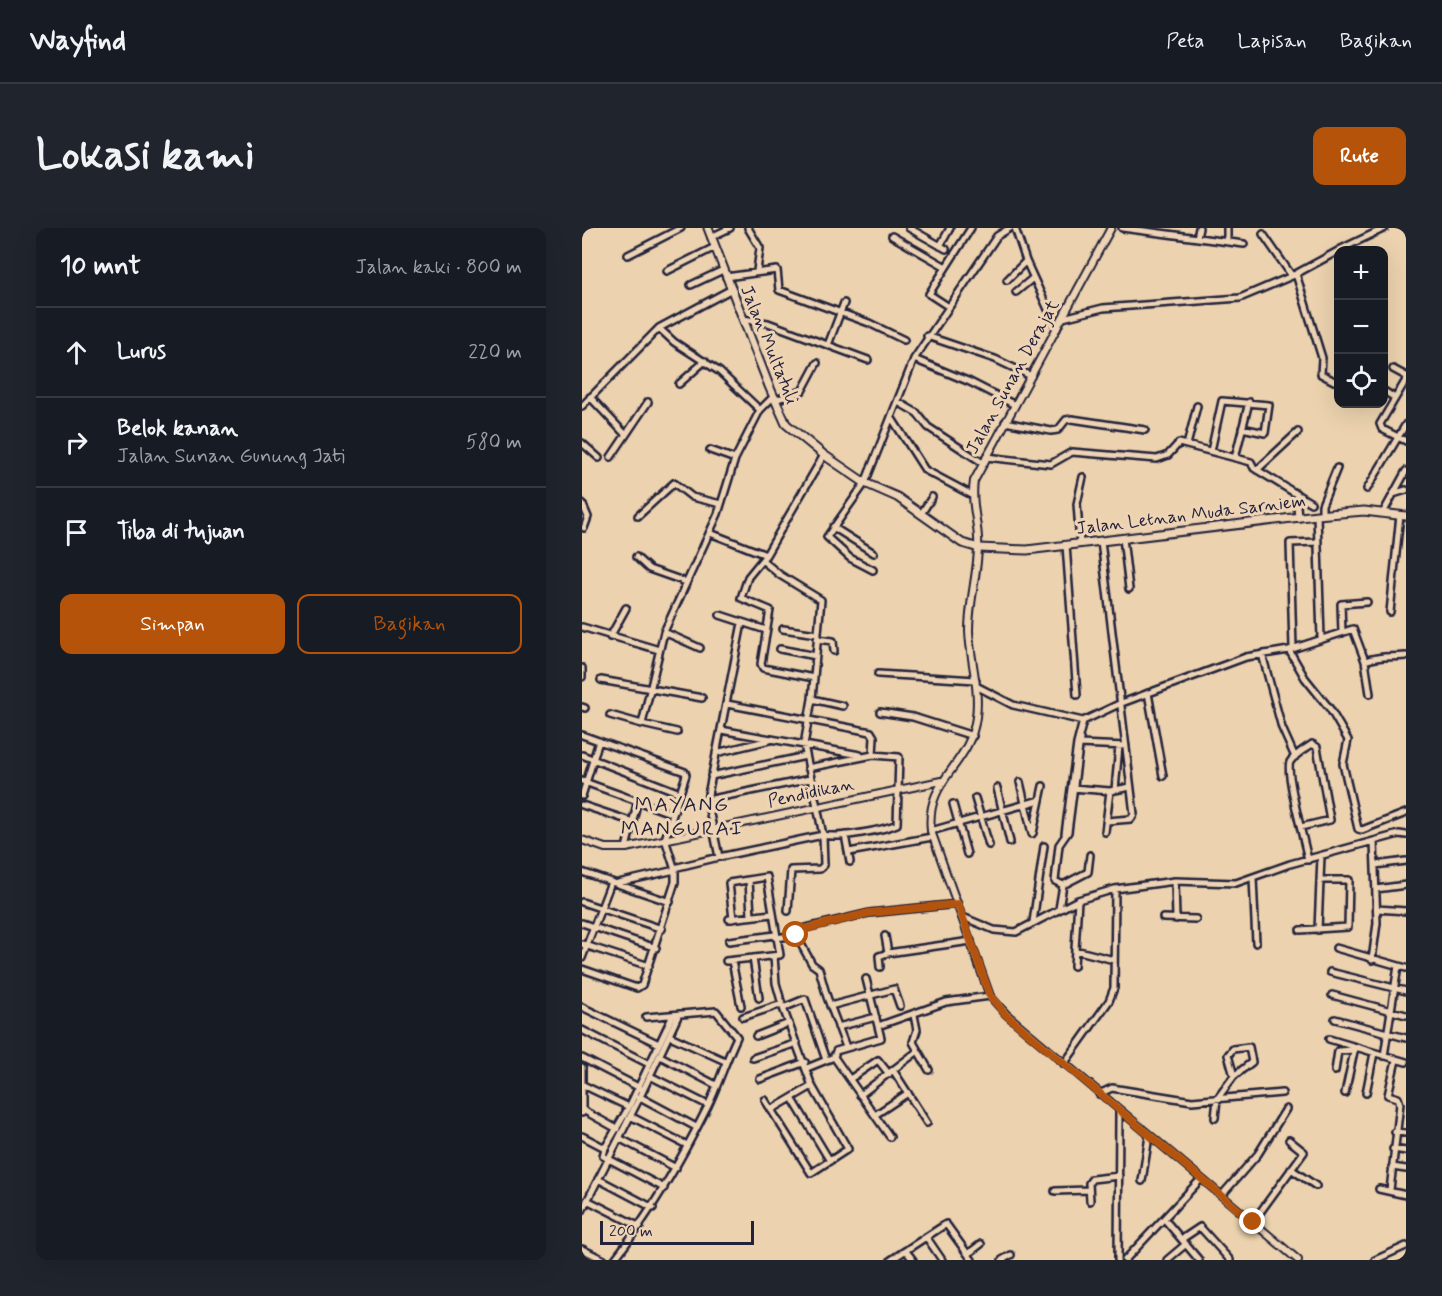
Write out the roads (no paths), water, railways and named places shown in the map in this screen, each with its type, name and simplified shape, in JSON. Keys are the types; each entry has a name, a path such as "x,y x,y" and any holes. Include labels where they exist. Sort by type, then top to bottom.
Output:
{"main road":[{"name":"Jalan Multatuli","path":"708,228 730,290 786,424 824,455 865,483 897,497 962,543 979,548"},
{"name":"Jalan Letnan Muda Sarniem","path":"979,548 1026,549 1080,544 1364,511 1403,516"}],"street":[{"path":"711,237 730,228"},
{"path":"748,228 760,248 758,271"},
{"path":"909,228 943,247 950,228"},
{"path":"949,307 929,294 972,228"},
{"path":"873,570 850,558 828,540 827,535 865,483 914,359 927,336 997,236 1013,228 1056,329"},
{"name":"Jalan Sunan Derajat","path":"973,736 977,684 969,627 979,548 972,495 984,460 1111,228"},
{"path":"1122,228 1169,236 1244,244"},
{"path":"1169,236 1170,228"},
{"path":"1197,238 1199,228"},
{"path":"1227,228 1227,242"},
{"path":"1349,246 1385,228"},
{"path":"628,255 678,229"},
{"path":"1263,234 1294,275 1320,350 1321,374 1334,381"},
{"path":"892,236 946,267"},
{"path":"667,271 715,247"},
{"path":"1063,318 1103,308 1233,299 1294,275 1334,254"},
{"path":"1007,280 1026,261"},
{"path":"691,285 725,273 777,270 779,290 869,323 904,340"},
{"path":"1016,292 1033,278"},
{"path":"583,402 659,328 730,290"},
{"path":"828,345 844,303"},
{"path":"743,319 768,323 868,360"},
{"path":"659,328 674,342 705,361 760,410"},
{"path":"927,336 995,359 1031,376"},
{"path":"914,359 970,382 1015,405"},
{"path":"679,384 705,361"},
{"path":"642,724 664,633 710,533 735,459 760,410 774,398 802,391 817,363"},
{"path":"1394,369 1406,378 1380,426 1406,441"},
{"path":"1388,394 1395,398"},
{"path":"590,397 626,434"},
{"path":"1211,451 1222,401 1269,405 1265,433 1242,429"},
{"path":"611,457 648,402"},
{"path":"898,402 917,412 928,427 984,460 1051,464 1072,452 1157,459 1167,455 1175,444 1187,445 1251,462 1257,470 1311,503"},
{"path":"1236,458 1249,402"},
{"path":"1187,445 1197,406"},
{"path":"891,417 925,470 972,495"},
{"path":"1005,422 1054,431 1066,420 1072,419 1145,430"},
{"path":"1367,489 1406,424"},
{"path":"1257,470 1298,432"},
{"path":"582,442 599,458"},
{"path":"710,450 735,459"},
{"path":"814,678 763,669 761,664 769,608 741,598 748,577 764,557 824,455"},
{"path":"1321,638 1319,515 1337,468"},
{"path":"1383,513 1406,471"},
{"path":"1080,544 1077,498 1083,477"},
{"path":"638,516 674,483 692,497 721,504"},
{"path":"1393,494 1406,490"},
{"path":"1296,493 1298,518"},
{"path":"921,514 932,497"},
{"path":"582,503 588,517 584,528"},
{"path":"1390,612 1403,516"},
{"path":"833,527 874,553"},
{"path":"710,533 764,557 780,575 820,598 812,699 804,745 823,835 823,868 791,870 788,911"},
{"path":"1123,538 1129,589"},
{"path":"1101,541 1123,746 1134,817 1107,821"},
{"path":"1318,542 1290,543 1291,649 1301,672 1337,719 1347,740 1343,764 1358,829 1362,830 1406,813"},
{"path":"1066,545 1077,695"},
{"path":"636,556 649,569 686,582"},
{"path":"1342,633 1341,604 1367,602"},
{"path":"610,637 626,608"},
{"path":"720,615 766,630"},
{"path":"719,857 707,800 742,622"},
{"path":"582,627 659,650"},
{"path":"783,629 833,641 834,651"},
{"path":"878,674 977,684 1013,705 1083,721 1119,704 1246,657 1291,649 1353,629 1365,661 1370,694"},
{"path":"664,633 700,648"},
{"path":"780,649 816,656"},
{"path":"1262,654 1282,728 1295,757"},
{"path":"1365,661 1378,655 1406,656"},
{"path":"582,668 584,671 582,677"},
{"path":"601,680 702,698"},
{"path":"1148,693 1163,776"},
{"path":"812,699 843,706"},
{"path":"727,704 874,734 873,755"},
{"path":"880,712 913,717 973,736 964,754 941,781 932,806 932,834 990,996 1013,1022 1298,1260"},
{"path":"610,716 677,732"},
{"path":"1063,885 1055,881 1054,876 1059,845 1065,834 1083,721"},
{"path":"721,730 864,756"},
{"path":"582,735 685,772 665,839 674,869 670,902 642,985 637,988 582,969"},
{"path":"716,753 772,740"},
{"path":"582,796 584,781 599,741"},
{"path":"1079,743 1123,746"},
{"path":"1300,827 1330,820 1317,747 1312,744 1295,757 1288,769 1300,827 1308,860"},
{"path":"1105,832 1123,746"},
{"path":"582,755 680,793"},
{"path":"711,776 806,756"},
{"path":"582,958 585,945 614,883 719,857 823,835 830,837 845,835 896,825 899,757 864,756 808,768"},
{"path":"707,800 810,779"},
{"path":"584,781 673,814"},
{"name":"Pendidikan","path":"582,840 605,848 626,848 941,781"},
{"path":"1020,782 1033,834 1043,786"},
{"path":"997,788 1011,842"},
{"path":"1073,788 1113,790 1130,788"},
{"path":"975,798 989,845"},
{"path":"626,848 638,800"},
{"path":"849,852 932,834 1002,809 1040,800"},
{"path":"953,804 967,854"},
{"path":"582,805 633,822"},
{"path":"963,917 1005,932 1026,929 1033,922 1078,900 1115,889 1175,882 1236,883 1399,834 1406,836"},
{"path":"845,835 850,862"},
{"path":"1372,960 1377,909 1374,842"},
{"path":"1033,922 1044,846"},
{"path":"1063,885 1088,872 1090,855"},
{"path":"1318,930 1322,880 1321,856"},
{"path":"1376,865 1406,861"},
{"path":"582,872 670,902"},
{"path":"741,1006 729,961 781,954 776,937 767,877 729,883 731,919 772,914"},
{"path":"1253,878 1257,943"},
{"path":"749,880 751,916"},
{"path":"1300,930 1348,927 1349,880 1322,880"},
{"path":"1175,882 1176,919"},
{"path":"1059,909 1063,885"},
{"path":"1376,889 1406,885"},
{"path":"1064,1064 1109,1001 1114,984 1115,889"},
{"path":"1074,966 1078,900"},
{"path":"582,902 662,928"},
{"path":"729,942 796,935 801,930 869,913 958,904"},
{"path":"1377,909 1406,911"},
{"path":"1163,918 1196,919"},
{"path":"582,923 656,948"},
{"path":"796,935 812,964 819,969 846,1047"},
{"path":"885,936 888,952"},
{"path":"880,967 879,956 888,952 970,941"},
{"path":"585,945 649,966"},
{"path":"1336,948 1406,968"},
{"path":"1075,950 1114,960"},
{"path":"765,1100 808,1172 815,1172 848,1147 812,1086 805,1062 782,1006 774,956"},
{"path":"753,958 759,998"},
{"path":"1384,1056 1398,966"},
{"path":"1330,972 1406,992"},
{"path":"834,1057 836,1051 846,1047 882,1038 866,980"},
{"path":"830,1006 894,989 900,1006"},
{"path":"878,1026 946,1002 990,996"},
{"path":"1332,996 1406,1015"},
{"path":"743,1017 805,999 826,1059"},
{"path":"582,1007 659,1044"},
{"path":"614,1260 653,1208 676,1168 708,1105 737,1036 720,1012 646,1017"},
{"path":"582,1211 640,1097 649,1064 676,1014"},
{"path":"664,1188 603,1155 629,1107 650,1076 670,1036 676,1014"},
{"path":"914,1015 917,1030 913,1042 929,1070"},
{"path":"838,1027 876,1017"},
{"path":"1335,1019 1406,1038"},
{"path":"756,1036 789,1023"},
{"path":"582,1030 649,1064"},
{"path":"670,1036 725,1061"},
{"path":"1329,1039 1355,1049 1406,1062"},
{"path":"753,1058 797,1043"},
{"path":"1215,1118 1217,1099 1234,1076 1252,1062 1249,1047 1238,1047 1228,1056 1234,1076"},
{"path":"1335,1071 1338,1051 1355,1049"},
{"path":"1345,1093 1355,1049"},
{"path":"861,1095 918,1051"},
{"path":"1366,1093 1374,1053"},
{"path":"660,1056 716,1084"},
{"path":"807,1068 834,1057"},
{"path":"834,1057 890,1137"},
{"path":"582,1058 641,1089"},
{"path":"850,1079 879,1060 908,1093 927,1123"},
{"path":"1390,1190 1400,1100 1388,1093 1396,1060"},
{"path":"760,1079 805,1062"},
{"path":"582,1067 583,1112 617,1129"},
{"path":"650,1076 708,1105"},
{"path":"583,1085 629,1107"},
{"path":"771,1110 812,1086"},
{"path":"1099,1094 1112,1088 1192,1101 1282,1093"},
{"path":"875,1115 908,1093"},
{"path":"640,1097 696,1126"},
{"path":"792,1098 830,1161"},
{"path":"1222,1195 1258,1154 1286,1109"},
{"path":"1118,1260 1119,1112"},
{"path":"1399,1114 1406,1115"},
{"path":"630,1116 687,1144"},
{"path":"1395,1131 1406,1133"},
{"path":"582,1136 605,1148"},
{"path":"1143,1181 1149,1137"},
{"path":"619,1138 676,1168"},
{"path":"1253,1222 1304,1152 1289,1140"},
{"path":"1394,1149 1406,1151"},
{"path":"1392,1167 1406,1169"},
{"path":"1291,1169 1316,1186"},
{"path":"1090,1201 1089,1183 1093,1178 1119,1176"},
{"path":"598,1179 653,1208"},
{"path":"1125,1260 1165,1220 1201,1179"},
{"path":"1379,1189 1406,1196"},
{"path":"1055,1191 1089,1190"},
{"path":"588,1200 640,1227"},
{"path":"1165,1220 1199,1260"},
{"path":"891,1260 946,1224 949,1225 972,1260"},
{"path":"1167,1260 1200,1227 1230,1260"},
{"path":"927,1238 942,1260"},
{"path":"968,1254 981,1244"},
{"path":"1375,1260 1406,1246"},
{"path":"582,1249 604,1260"},
{"path":"906,1251 913,1260"},
{"path":"1002,1260 1011,1255"}],"district":[{"name":"MAYANG MANGURAI","path":"682,817"}]}
